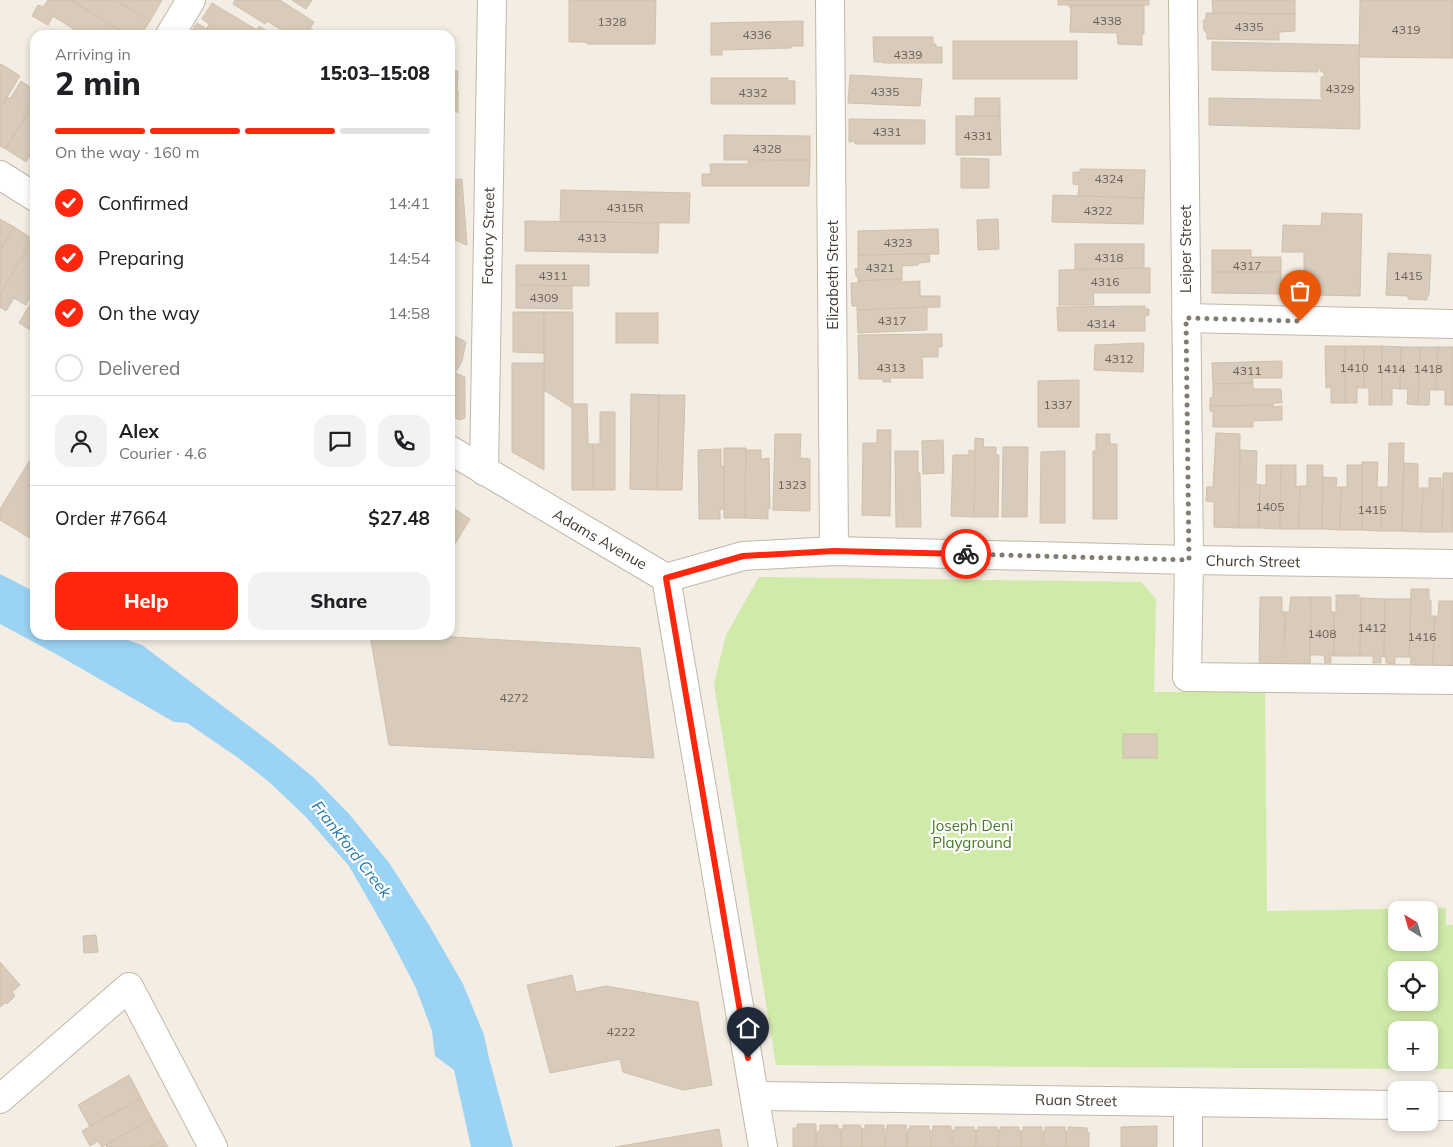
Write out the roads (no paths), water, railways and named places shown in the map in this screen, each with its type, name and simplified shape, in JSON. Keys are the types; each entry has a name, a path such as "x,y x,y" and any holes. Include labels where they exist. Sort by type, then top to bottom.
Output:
{"street":[{"path":"173,30 191,0"},
{"name":"Factory Street","path":"484,471 492,0"},
{"name":"Elizabeth Street","path":"830,0 834,551"},
{"name":"Leiper Street","path":"1183,0 1189,560 1187,677 1453,680"},
{"path":"0,175 30,194"},
{"path":"1186,318 1453,324"},
{"name":"Adams Avenue","path":"455,453 666,578"},
{"name":"Church Street","path":"666,578 743,556 834,551 1189,560 1453,564"},
{"path":"666,578 763,1147"},
{"path":"0,1099 129,987 213,1147"},
{"name":"Ruan Street","path":"755,1096 1388,1105"},
{"path":"1188,1102 1188,1147"},
{"path":"1438,1106 1453,1106"}],"water":[{"name":"Frankford Creek","path":"0,574 30,589 30,640 128,640 142,645 313,777 350,815 390,864 429,925 463,984 484,1035 513,1147 471,1147 454,1070 435,1056 432,1031 416,988 349,866 306,817 268,781 187,723 174,722 0,624"}],"park label":[{"name":"Joseph Deni Playground","path":"972,834"}]}
